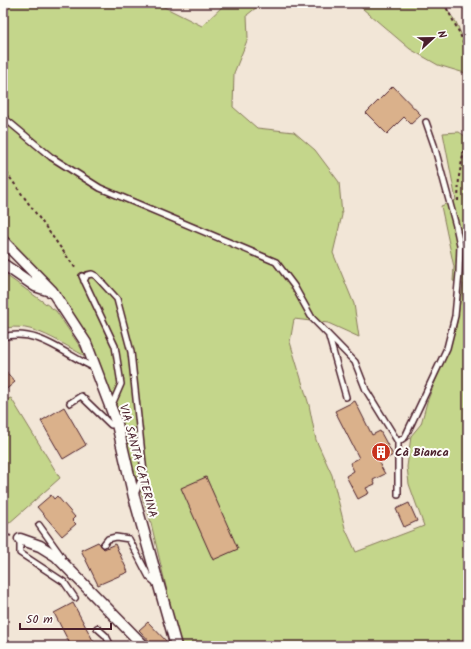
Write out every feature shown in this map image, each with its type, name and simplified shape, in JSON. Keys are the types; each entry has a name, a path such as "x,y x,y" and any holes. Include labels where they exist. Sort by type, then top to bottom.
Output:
{"street":[{"name":"VIA SANTA CATERINA","path":"3,241 52,291 86,343 117,424 134,497 176,646"},
{"path":"3,264 35,286 52,291"},
{"path":"20,539 40,546 56,556 144,646"}],"lane":[{"path":"3,117 51,157 100,188 276,262 294,286 312,318 355,362 366,390 398,442 398,495"},
{"path":"398,442 406,437 447,348 455,316 459,273 460,245 456,226 434,145 426,122"},
{"path":"111,408 120,384 115,346 83,278 92,274 96,276 117,299 131,352 144,473 134,497"},
{"path":"3,337 15,334 36,337 96,368"},
{"path":"329,337 346,397"},
{"path":"70,403 81,396 111,425 117,424"},
{"path":"38,525 56,547 74,574"},
{"path":"104,544 108,539 116,537 129,539 149,577 158,585"},
{"path":"20,539 20,553 64,582 75,598"},
{"path":"97,628 106,636 111,646"}],"path":[{"path":"444,3 468,55"},
{"path":"458,208 459,176 463,147 468,131"},
{"path":"3,168 83,278"}],"green space":[{"path":"3,3 156,3 202,26 226,3 262,3 247,15 248,38 234,73 233,107 257,128 294,132 315,150 339,182 342,215 333,253 354,304 359,337 328,323 294,319 290,342 309,405 316,440 332,475 345,528 356,552 424,526 409,484 407,467 411,436 421,424 427,402 456,328 463,284 453,281 454,267 441,206 456,200 443,133 459,132 468,138 468,646 180,646 150,519 132,467 125,432 92,345 57,289 3,232"},
{"path":"356,3 442,3 456,22 468,50 468,74 438,65 410,49"},
{"path":"3,273 56,311 87,357 57,340 36,331 14,327 3,329"},
{"path":"11,398 60,478 8,524 3,520 3,401"}],"building":[{"path":"393,86 421,115 411,124 404,117 387,134 366,113"},
{"path":"3,368 15,382 3,392"},
{"name":"Cà Bianca","path":"355,401 372,435 380,431 393,455 379,463 385,474 373,480 375,484 366,488 369,493 358,499 346,476 354,471 350,463 359,458 335,411"},
{"path":"64,407 86,445 63,459 41,421"},
{"path":"206,477 238,549 213,560 181,488"},
{"path":"51,495 54,499 57,496 75,517 72,520 76,524 62,536 37,507"},
{"path":"409,503 417,521 404,527 396,509"},
{"path":"98,542 104,549 115,544 128,572 98,585 81,550"},
{"path":"73,603 96,646 71,646 54,613"},
{"path":"148,622 169,644 169,646 154,646 139,630"}],"place":[{"name":"Cà Bianca","path":"381,452"}]}
